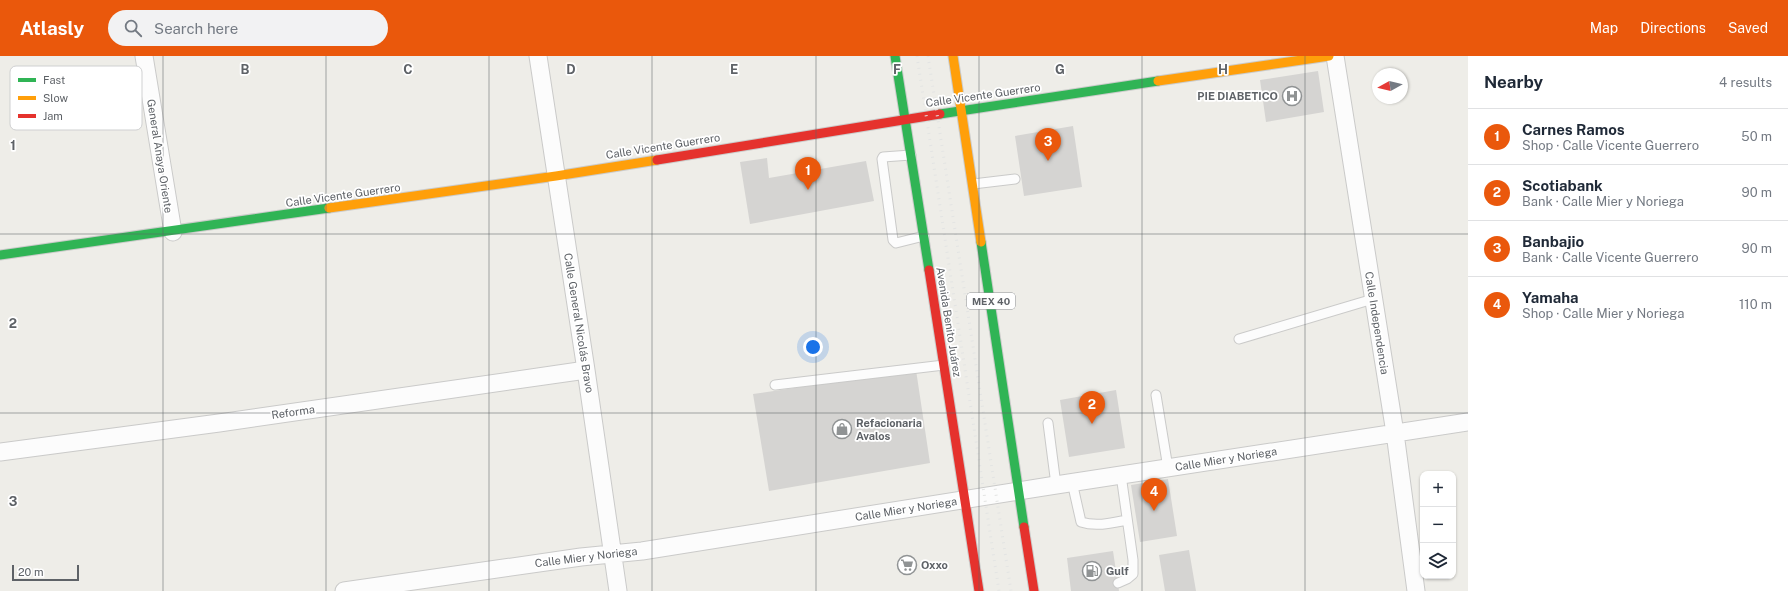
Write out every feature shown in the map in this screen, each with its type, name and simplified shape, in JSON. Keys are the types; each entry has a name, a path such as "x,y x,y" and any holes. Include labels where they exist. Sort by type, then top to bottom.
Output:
{"street":[{"name":"General Anaya Oriente","path":"144,56 173,232"},
{"name":"Calle General Nicolás Bravo","path":"538,56 618,591"},
{"name":"Avenida Benito Juárez","path":"895,56 979,591"},
{"name":"MEX 40","path":"953,56 1034,591"},
{"name":"Calle Vicente Guerrero","path":"0,255 173,232 556,176 905,119 1329,56"},
{"name":"Calle Independencia","path":"1335,56 1395,433 1416,591"},
{"name":"Reforma","path":"0,452 219,423 586,370"},
{"name":"Calle Mier y Noriega","path":"344,591 581,557 612,554 965,500 1064,483 1468,422"}],"lane":[{"path":"911,155 882,159 893,240 896,243 924,236"},
{"path":"973,184 1015,178"},
{"path":"1239,339 1373,299"},
{"path":"775,385 944,365"},
{"path":"1156,395 1168,468"},
{"path":"1048,423 1064,483 1081,522 1088,525 1127,520"},
{"path":"1118,583 1127,579 1132,574 1133,560 1121,475"}],"building":[{"name":"PIE DIABETICO","path":"1318,71 1324,112 1266,122 1260,80"},
{"path":"1073,126 1082,187 1024,196 1015,136"},
{"path":"767,158 769,178 866,161 874,201 750,224 740,162"},
{"name":"Refacionaria Avalos","path":"916,370 930,463 769,491 753,394"},
{"path":"1116,390 1125,448 1069,457 1060,400"},
{"path":"1168,479 1177,536 1140,542 1131,485"},
{"path":"1189,550 1196,591 1165,591 1159,555"},
{"name":"Gulf","path":"1113,551 1119,591 1071,591 1067,558"}],"railway":[{"path":"917,56 999,591"},
{"path":"928,56 1011,591"}],"traffic: fast":[{"path":"895,56 929,270"},
{"path":"940,114 1158,81"},
{"path":"0,255 329,208"},
{"path":"981,242 1024,527"}],"traffic: slow":[{"path":"953,56 981,242"},
{"path":"1158,81 1329,56"},
{"path":"329,208 556,176 657,160"}],"traffic: jam":[{"path":"657,160 940,114"},
{"path":"929,270 979,591"},
{"path":"1024,527 1034,591"}],"place":[{"name":"PIE DIABETICO","path":"1292,96"},
{"name":"Banbajio","path":"1048,161"},
{"name":"Carnes Ramos","path":"808,190"},
{"name":"Scotiabank","path":"1092,424"},
{"name":"Refacionaria Avalos","path":"842,429"},
{"name":"Yamaha","path":"1154,511"},
{"name":"Oxxo","path":"907,565"},
{"name":"Gulf","path":"1092,571"}]}
